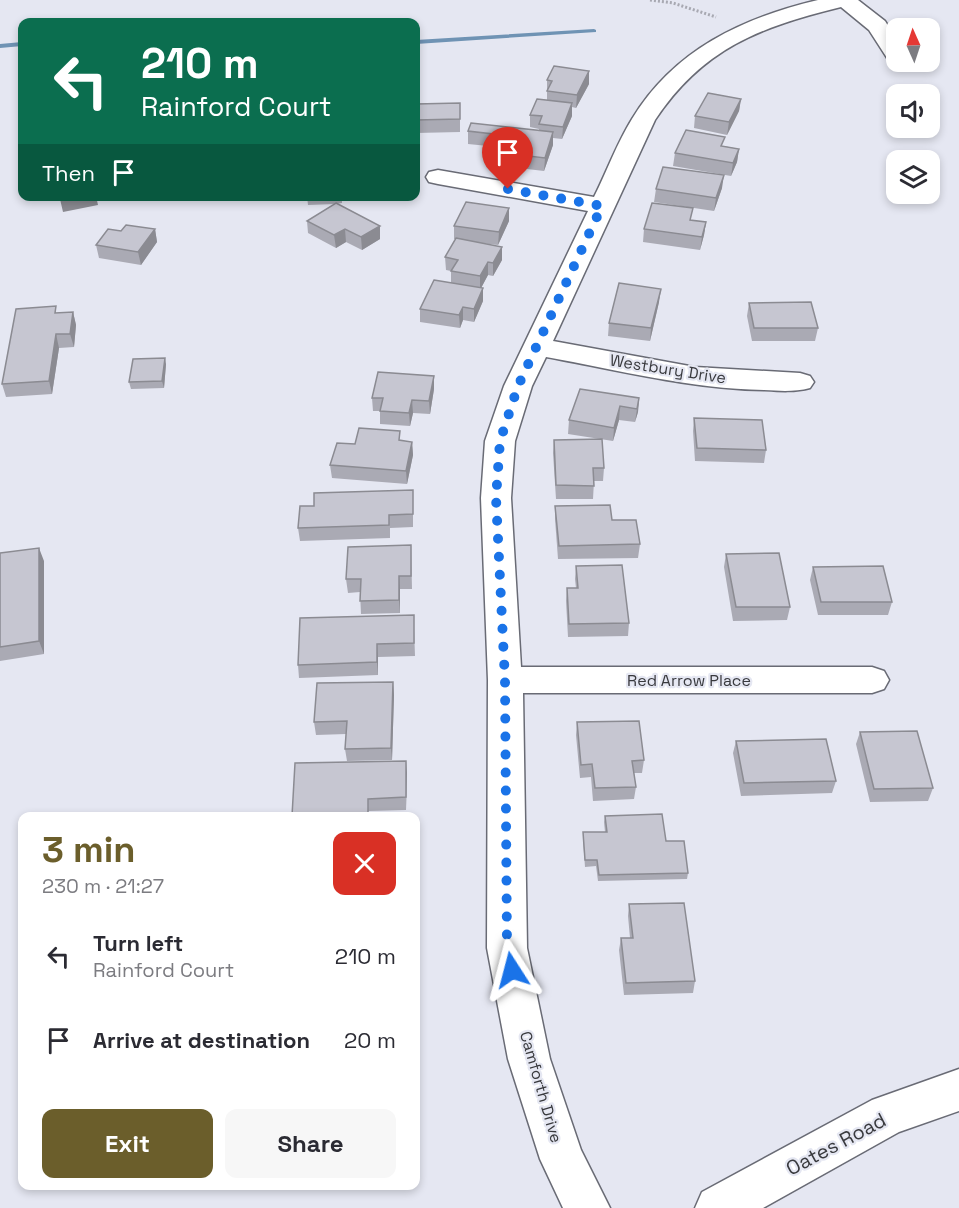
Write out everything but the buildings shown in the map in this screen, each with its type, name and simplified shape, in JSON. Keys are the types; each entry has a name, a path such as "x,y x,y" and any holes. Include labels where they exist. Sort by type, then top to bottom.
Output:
{"street":[{"name":"Camforth Drive","path":"587,1208 562,1159 529,1059 507,948 505,680 496,498 500,441 518,386 536,346 643,120 658,94 695,58 743,31 800,10 845,0"},
{"path":"845,0 877,27 886,40"},
{"path":"438,177 602,206"},
{"name":"Westbury Drive","path":"536,346 695,376 800,382"},
{"name":"Red Arrow Place","path":"505,680 872,680"},
{"name":"Oates Road","path":"718,1208 887,1115 959,1090"}],"path":[{"path":"650,0 673,3 711,14 743,31"}],"waterway":[{"path":"420,42 594,31"},
{"path":"0,46 18,44"}],"route":[{"path":"508,189 602,206 518,386 500,441 496,498 505,680 507,948 512,970"}]}
